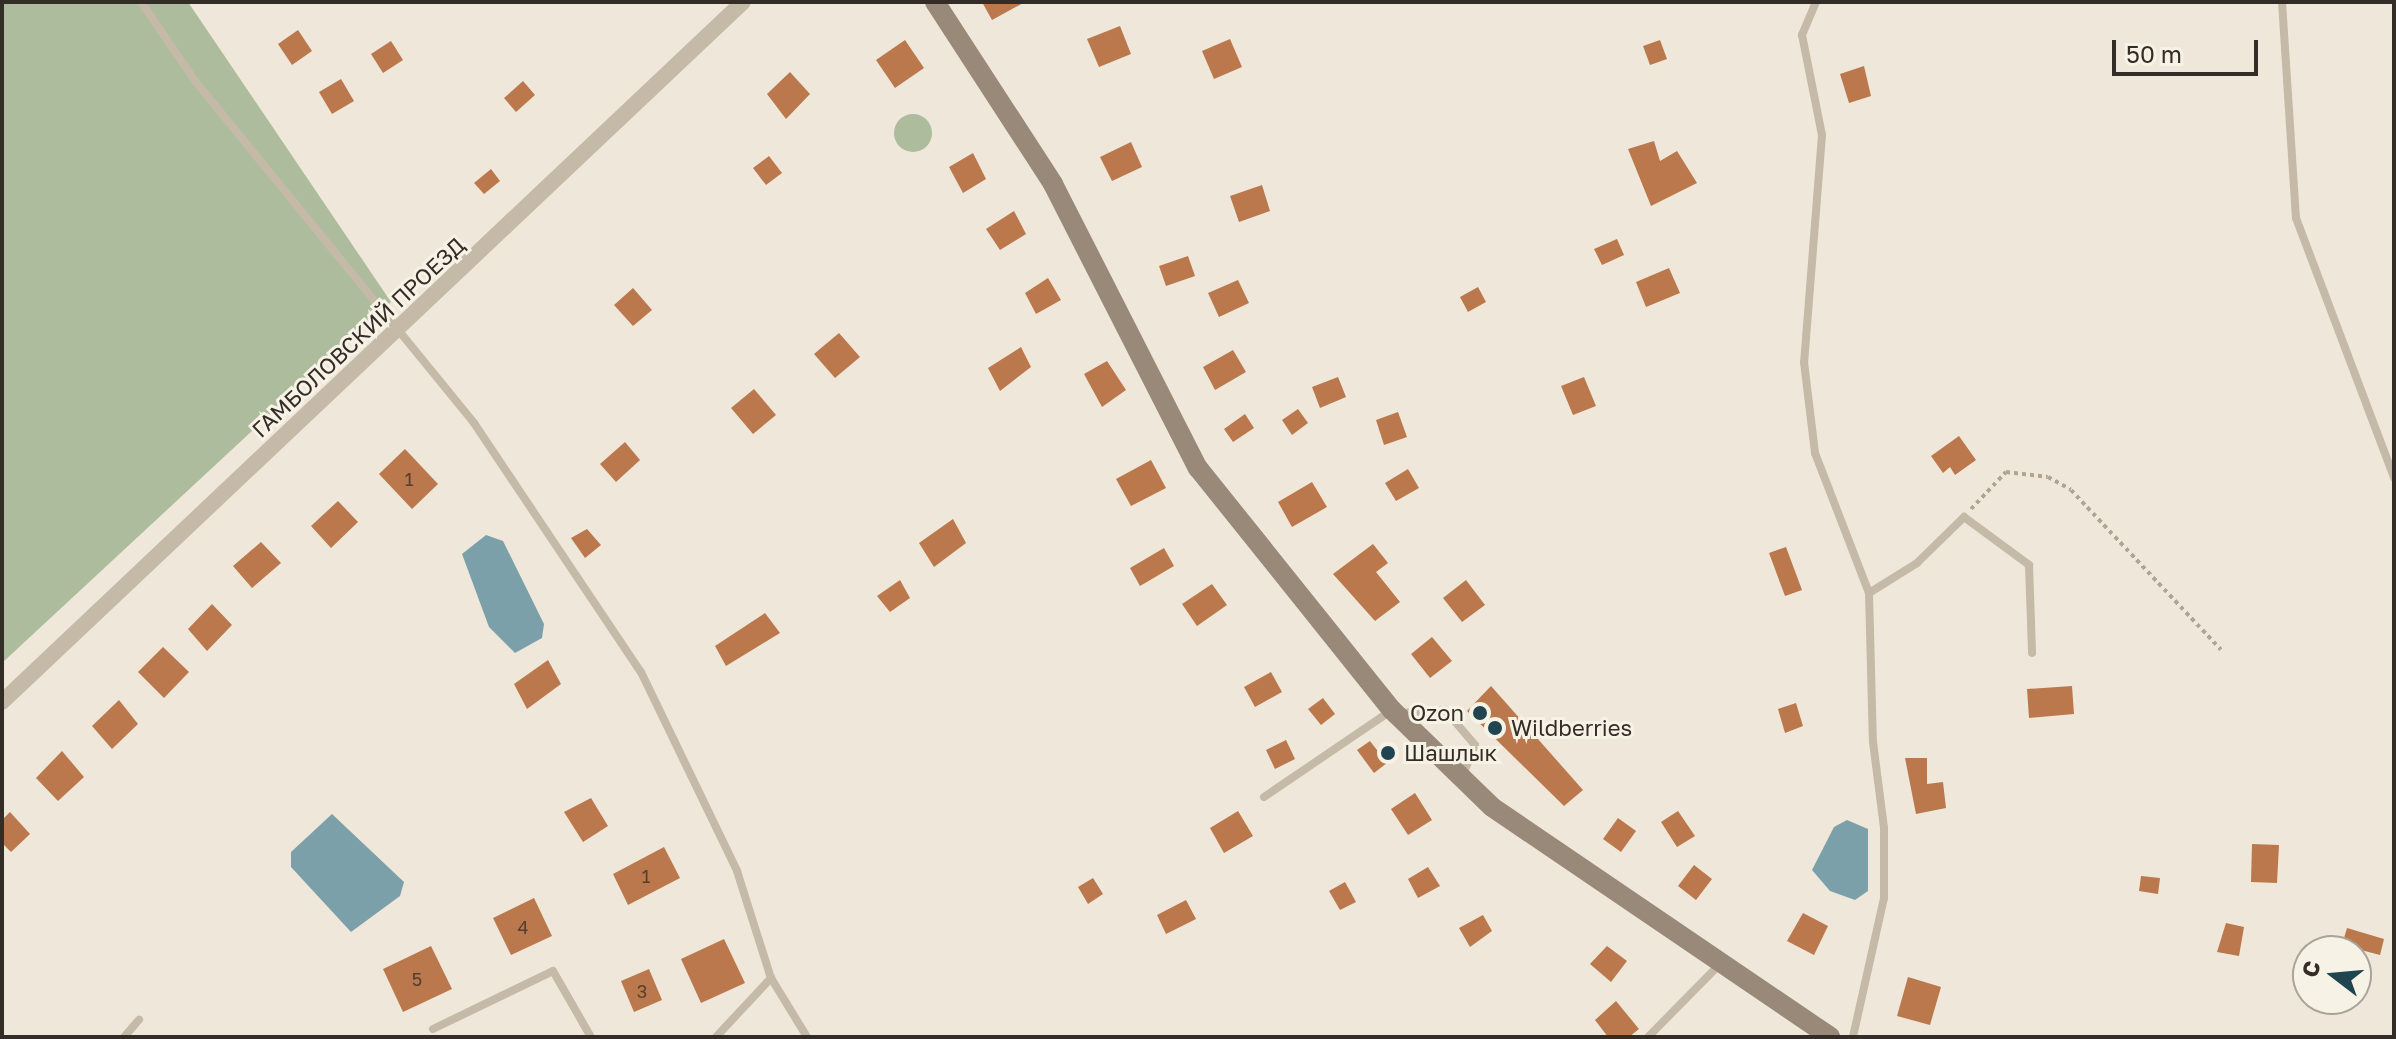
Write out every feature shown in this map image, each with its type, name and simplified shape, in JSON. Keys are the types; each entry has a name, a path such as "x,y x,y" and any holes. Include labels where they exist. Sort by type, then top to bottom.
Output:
{"main road":[{"path":"935,2 1053,184 1198,468 1393,712 1461,780 1820,1033"}],"street":[{"name":"ГАМБОЛОВСКИЙ ПРОЕЗД","path":"2,702 743,2"}],"lane":[{"path":"141,2 396,332 474,423 641,672 737,871 771,978 807,1037"},
{"path":"1816,2 1802,35 1822,135 1804,362 1815,453 1869,593 1884,898 1853,1037"},
{"path":"2282,2 2296,218 2394,478"},
{"path":"1869,593 1917,563 1964,517 2029,565 2032,653"},
{"path":"1264,797 1393,712 1445,710 1475,745 1461,780"},
{"path":"1648,1037 1720,964"},
{"path":"433,1029 553,971 591,1037"},
{"path":"716,1037 771,978"},
{"path":"124,1037 139,1020"}],"path":[{"path":"1964,517 2006,472 2048,477 2071,490 2221,650"}],"green space":[{"path":"2,2 188,2 391,302 2,663"},
{"path":"913,114 927,119 932,133 927,147 913,152 899,147 894,133 899,119"}],"water":[{"path":"486,535 503,541 544,624 542,638 515,653 489,627 462,554"},
{"path":"332,814 404,882 400,896 351,932 291,867 291,852"},
{"path":"1847,820 1868,829 1868,891 1855,900 1830,891 1812,870 1834,827"}],"building":[{"path":"982,2 1025,2 992,20"},
{"path":"1120,26 1131,54 1099,67 1087,39"},
{"path":"298,30 312,51 292,65 278,44"},
{"path":"1230,39 1242,67 1214,79 1202,51"},
{"path":"905,40 924,68 895,88 876,60"},
{"path":"1660,40 1667,59 1650,65 1643,46"},
{"path":"391,41 403,60 383,73 371,54"},
{"path":"1864,66 1871,96 1849,103 1840,74"},
{"path":"790,72 810,94 786,119 767,94"},
{"path":"341,79 354,101 332,114 319,92"},
{"path":"523,81 535,95 516,112 504,98"},
{"path":"1654,141 1660,161 1677,151 1697,183 1651,206 1628,149"},
{"path":"1131,142 1142,167 1112,181 1100,157"},
{"path":"973,153 986,179 963,193 949,167"},
{"path":"769,156 782,173 766,185 753,168"},
{"path":"491,169 500,181 484,194 474,183"},
{"path":"1262,185 1270,211 1239,222 1230,196"},
{"path":"1014,211 1026,234 1000,250 986,229"},
{"path":"1617,239 1624,255 1602,265 1594,249"},
{"path":"1188,256 1195,276 1166,286 1159,266"},
{"path":"1669,268 1680,293 1646,307 1636,282"},
{"path":"1048,278 1061,300 1036,314 1025,293"},
{"path":"1238,280 1249,303 1219,317 1208,293"},
{"path":"1478,287 1486,302 1468,312 1460,297"},
{"path":"633,288 652,310 633,326 614,305"},
{"path":"839,333 860,357 835,378 814,354"},
{"path":"1021,347 1031,367 1000,391 988,368"},
{"path":"1233,350 1246,372 1215,390 1203,367"},
{"path":"1107,361 1126,390 1102,407 1084,374"},
{"path":"1338,377 1346,397 1320,408 1312,387"},
{"path":"1584,377 1596,406 1573,415 1561,386"},
{"path":"754,389 776,415 753,434 731,408"},
{"path":"1298,409 1308,423 1292,435 1282,420"},
{"path":"1398,412 1407,437 1384,445 1376,420"},
{"path":"1245,414 1254,428 1233,442 1224,429"},
{"path":"1959,436 1976,460 1955,475 1950,467 1943,473 1931,456"},
{"path":"625,442 640,460 616,482 600,464"},
{"path":"405,449 438,484 412,509 379,474"},
{"path":"1151,460 1166,488 1131,506 1116,479"},
{"path":"1408,469 1419,488 1396,501 1385,483"},
{"path":"1312,482 1327,507 1292,527 1278,502"},
{"path":"338,501 358,522 331,548 311,526"},
{"path":"953,519 966,543 934,567 919,543"},
{"path":"587,529 601,545 585,558 571,538"},
{"path":"261,542 281,563 252,588 233,566"},
{"path":"1373,544 1388,563 1376,572 1400,602 1375,621 1333,574"},
{"path":"1786,547 1802,590 1785,596 1769,553"},
{"path":"1164,548 1174,566 1140,586 1130,568"},
{"path":"900,580 910,598 890,612 877,596"},
{"path":"1466,580 1485,605 1462,622 1443,598"},
{"path":"1212,584 1227,605 1197,626 1182,604"},
{"path":"212,604 232,625 207,651 188,629"},
{"path":"765,613 780,633 726,666 715,646"},
{"path":"1432,637 1452,661 1430,678 1411,654"},
{"path":"163,647 189,672 164,698 138,672"},
{"path":"548,660 561,684 527,709 514,684"},
{"path":"1271,672 1282,692 1255,707 1244,687"},
{"path":"1491,686 1583,790 1564,806 1467,711"},
{"path":"2072,686 2074,714 2029,718 2027,689"},
{"path":"1323,698 1335,714 1321,725 1308,709"},
{"path":"119,700 138,724 112,749 92,726"},
{"path":"1796,703 1803,726 1785,733 1778,709"},
{"path":"1286,740 1295,759 1275,769 1266,750"},
{"path":"1370,741 1387,763 1374,773 1357,750"},
{"path":"62,751 84,777 58,801 36,778"},
{"path":"1905,758 1927,758 1927,784 1943,782 1946,808 1916,814"},
{"path":"1415,793 1432,820 1408,835 1391,809"},
{"path":"591,798 608,826 583,842 564,812"},
{"path":"1238,811 1253,836 1224,853 1210,828"},
{"path":"1678,811 1695,836 1677,847 1661,822"},
{"path":"10,812 30,834 11,852 2,843 2,820"},
{"path":"1618,818 1636,831 1621,852 1603,839"},
{"path":"2252,844 2279,845 2277,883 2251,882"},
{"path":"664,847 680,878 628,905 613,874"},
{"path":"1694,865 1712,879 1696,900 1678,886"},
{"path":"1428,867 1440,886 1418,898 1408,879"},
{"path":"2141,876 2160,878 2158,894 2139,891"},
{"path":"1093,878 1103,894 1088,904 1078,887"},
{"path":"1345,882 1356,902 1340,910 1329,891"},
{"path":"534,898 552,936 511,955 493,918"},
{"path":"1186,900 1196,919 1166,934 1157,915"},
{"path":"1803,913 1828,926 1814,955 1787,941"},
{"path":"1483,915 1492,931 1470,947 1459,928"},
{"path":"2226,923 2244,927 2239,956 2217,952"},
{"path":"2347,928 2371,935 2345,935"},
{"path":"2372,935 2384,939 2380,955 2372,953"},
{"path":"724,939 745,983 701,1003 681,959"},
{"path":"431,946 452,989 403,1012 383,969"},
{"path":"1607,946 1627,961 1611,982 1590,964"},
{"path":"649,969 662,1000 634,1012 621,981"},
{"path":"1908,977 1941,987 1930,1025 1897,1016"},
{"path":"1616,1001 1639,1029 1629,1037 1608,1037 1595,1020"}],"place":[{"name":"Ozon","path":"1480,713"},
{"name":"Wildberries","path":"1495,728"},
{"name":"Шашлык","path":"1388,753"}]}
